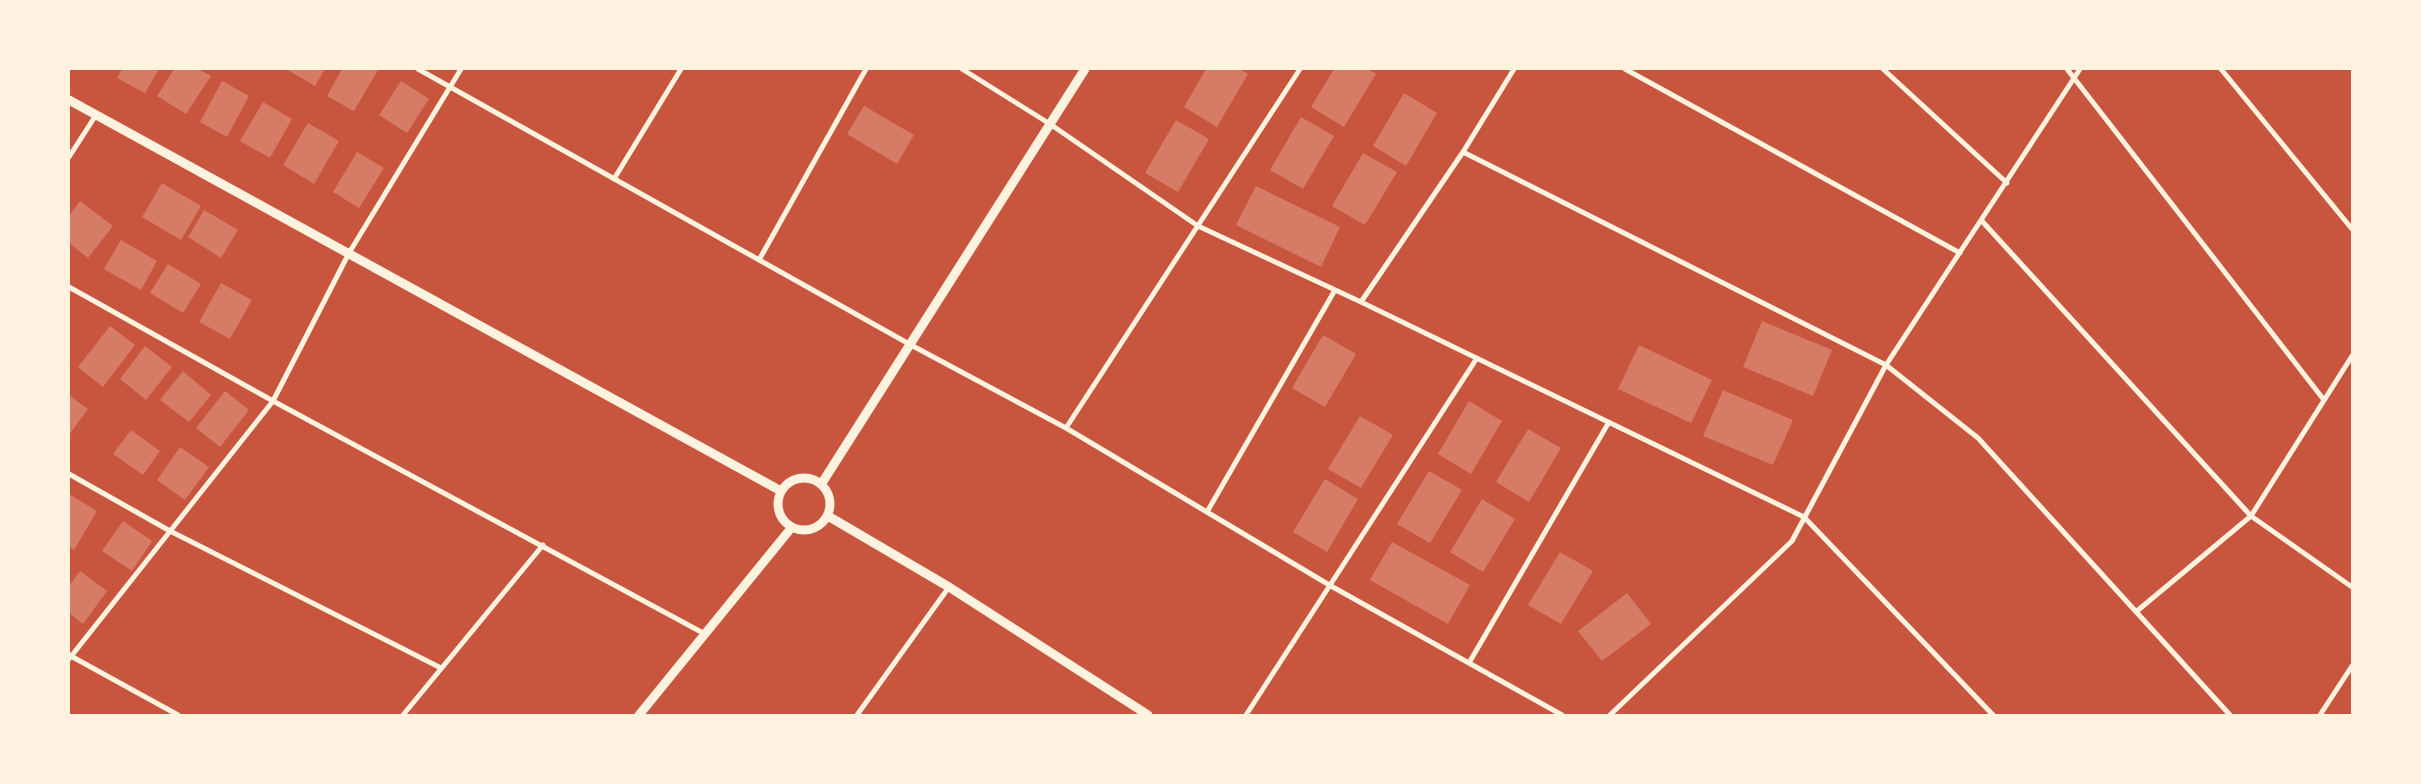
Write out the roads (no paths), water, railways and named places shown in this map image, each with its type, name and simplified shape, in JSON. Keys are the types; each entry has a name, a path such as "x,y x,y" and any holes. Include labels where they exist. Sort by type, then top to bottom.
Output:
{"street":[{"path":"418,69 911,345 1066,428 1331,586 1562,715"},
{"path":"178,715 70,657 273,401 349,253 461,69"},
{"path":"614,179 681,69"},
{"path":"759,260 866,69"},
{"path":"962,69 1050,124 1198,226 1361,302 1804,517 1993,715"},
{"path":"822,483 1085,69"},
{"path":"1066,428 1300,69"},
{"path":"1361,302 1462,152 1514,69"},
{"path":"1625,69 1960,252"},
{"path":"1883,69 2007,183"},
{"path":"2067,69 2324,400"},
{"path":"1610,715 1792,541 1886,365 2080,69"},
{"path":"2221,69 2352,229"},
{"path":"69,100 781,491"},
{"path":"69,157 96,115"},
{"path":"1462,152 1886,365 1978,438 2230,715"},
{"path":"1981,220 2251,516 2352,587"},
{"path":"69,287 273,401 706,634"},
{"path":"1208,512 1334,290"},
{"path":"2137,611 2251,516 2352,356"},
{"path":"1246,715 1477,358"},
{"path":"1468,663 1608,422"},
{"path":"69,474 170,531 441,668"},
{"path":"799,477 815,479 822,483 831,499 828,516 816,528 800,530 792,527 780,516 778,507 781,491 792,480 799,477"},
{"path":"828,516 949,587 1148,715"},
{"path":"639,715 792,527"},
{"path":"403,715 543,545"},
{"path":"857,715 949,587"},
{"path":"2320,715 2352,666"}]}
